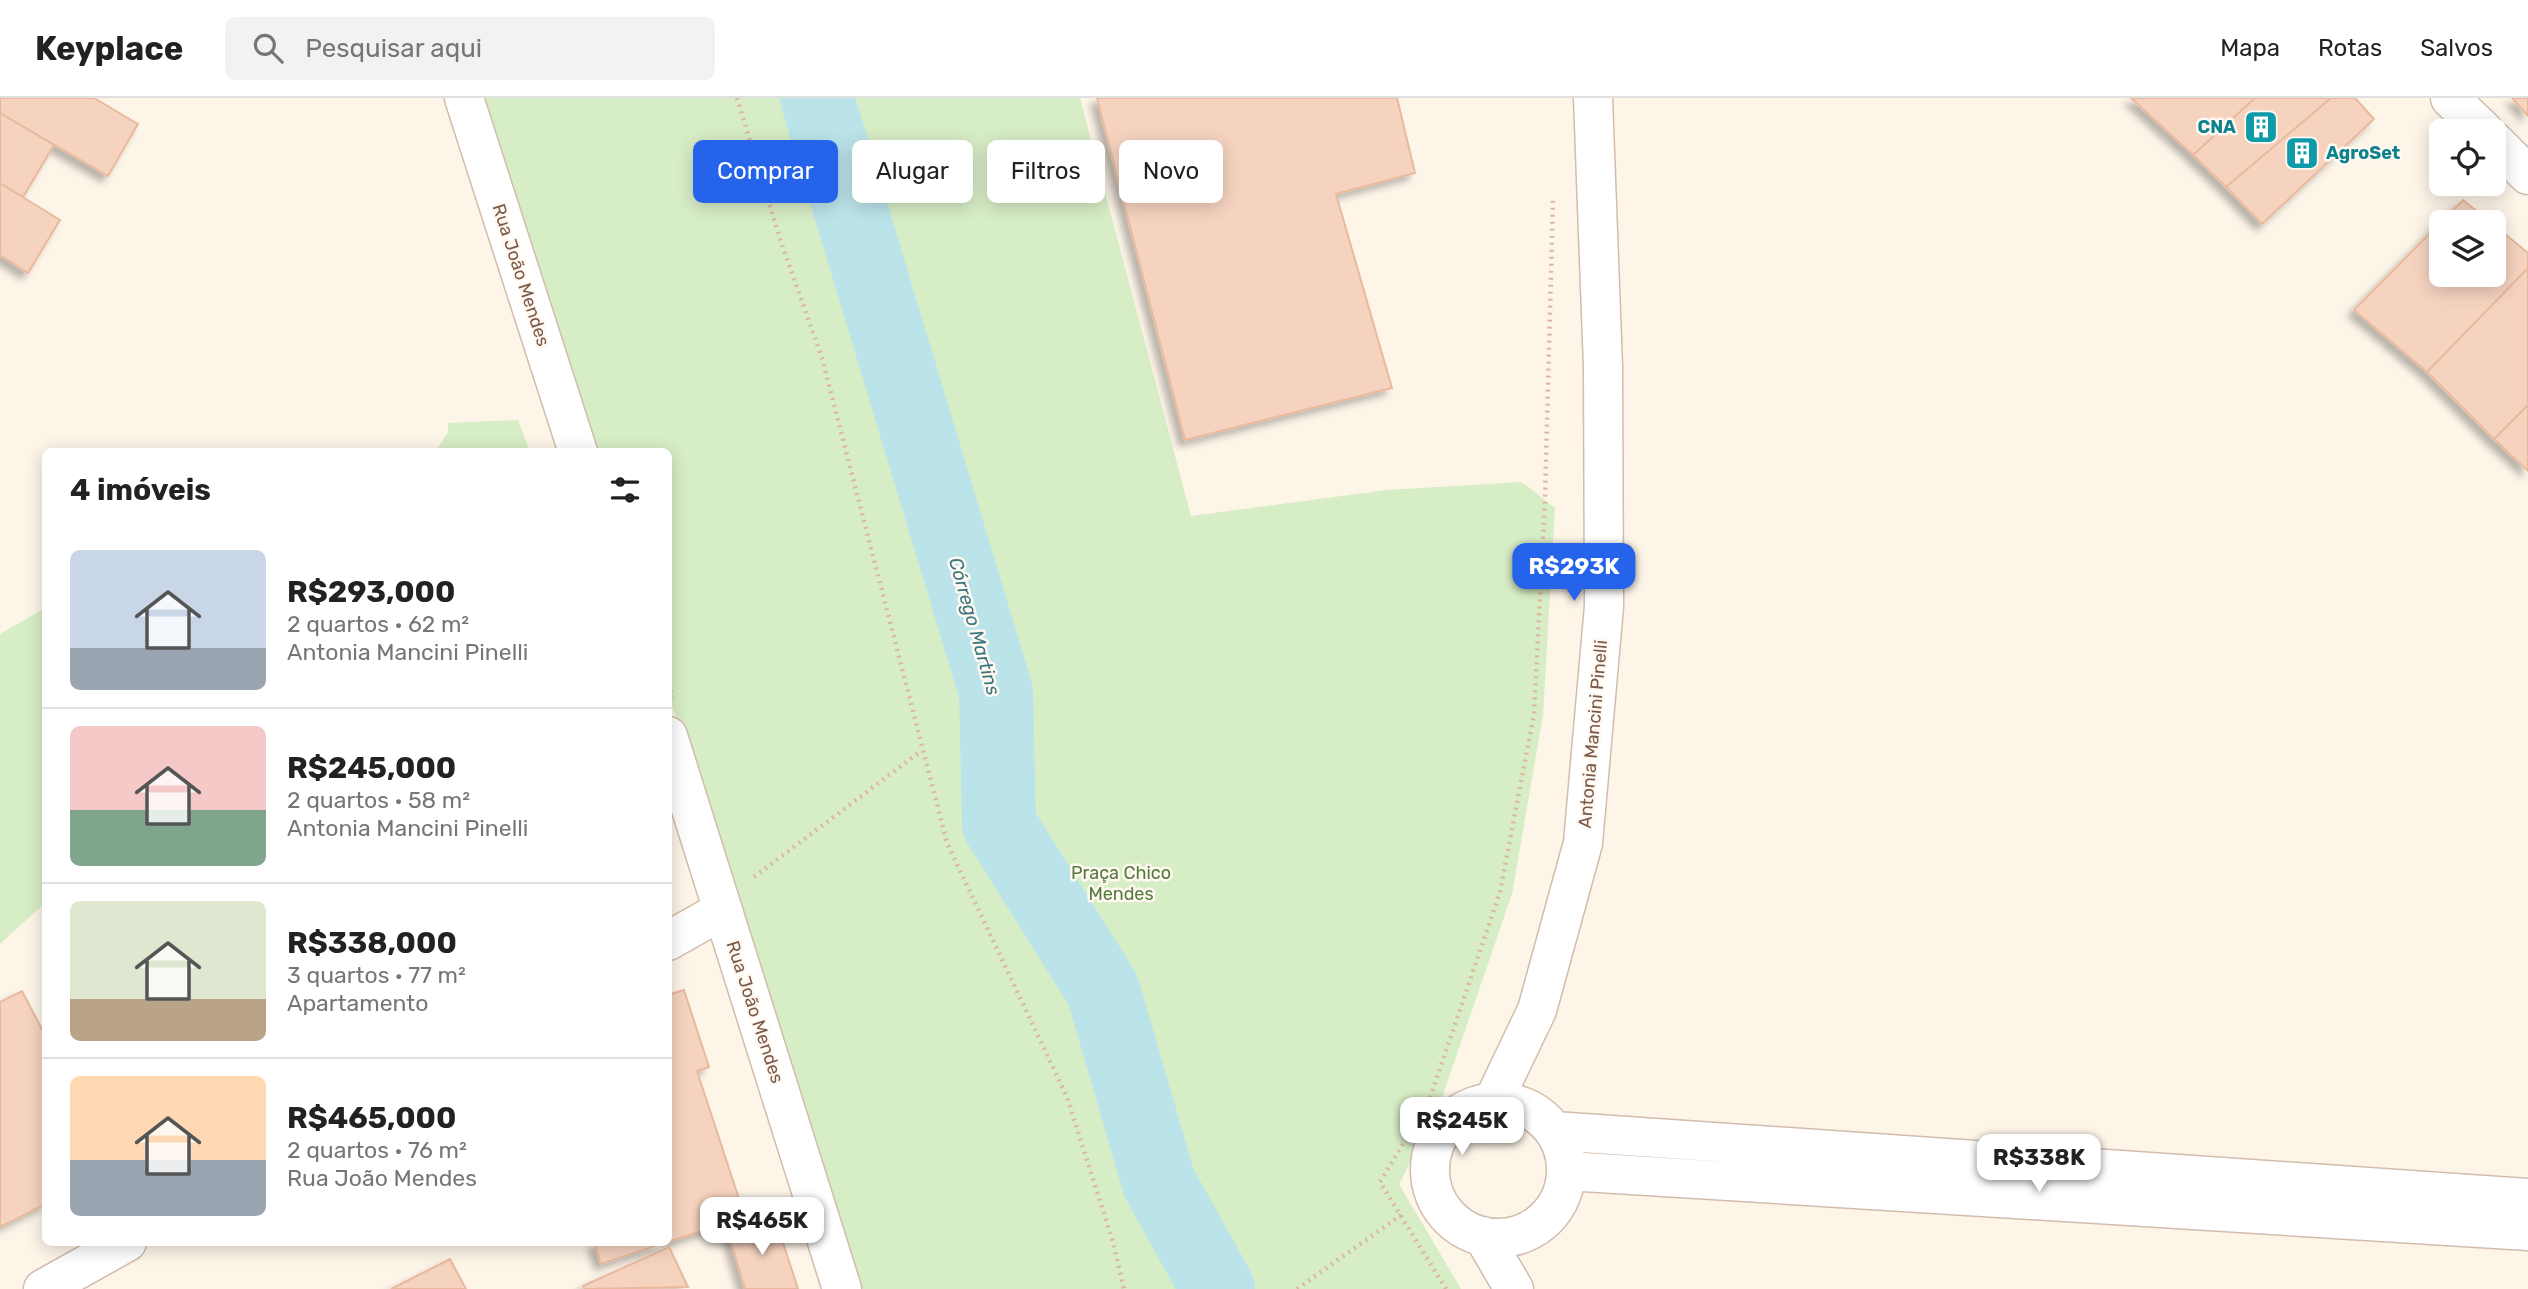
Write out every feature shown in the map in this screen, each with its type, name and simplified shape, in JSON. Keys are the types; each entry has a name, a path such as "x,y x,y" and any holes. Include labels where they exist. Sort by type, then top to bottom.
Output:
{"street":[{"name":"Rua João Mendes","path":"464,98 577,448"},
{"name":"Antonia Mancini Pinelli","path":"1493,1102 1537,1010 1584,829 1604,606 1603,367 1593,98"},
{"path":"2450,98 2472,119"},
{"path":"2506,153 2528,175"},
{"name":"Rua João Mendes","path":"673,723 734,897 842,1289"},
{"path":"672,938 734,897"},
{"path":"1493,1102 1516,1104 1538,1114 1554,1131 1563,1151 1567,1171 1563,1193 1553,1212 1537,1226 1517,1236 1483,1237 1456,1224 1440,1208 1430,1163 1436,1140 1450,1121 1470,1108 1493,1102"},
{"path":"1554,1131 2528,1198"},
{"path":"1567,1171 2528,1231"},
{"path":"1483,1237 1514,1289"},
{"path":"43,1289 120,1246"}],"path":[{"path":"737,98 780,239 822,358 883,587 921,751 947,843 1067,1097 1113,1242 1124,1289"},
{"path":"1446,1289 1380,1182 1429,1101 1500,892 1534,714 1545,498 1554,195"},
{"path":"734,897 921,751"},
{"path":"1297,1289 1402,1214"}],"green space":[{"name":"Praça Chico Mendes","path":"475,98 1080,98 1091,140 987,140 987,203 1105,203 1105,192 1191,516 1387,490 1522,482 1555,508 1543,715 1512,894 1437,1112 1399,1184 1461,1289 852,1289 767,1002 672,705 672,448 588,448"},
{"path":"518,420 529,448 438,448 448,432 448,423"},
{"path":"42,610 42,906 0,944 0,634"}],"building":[{"path":"0,98 94,98 138,124 108,176 0,113"},
{"path":"1097,98 1397,98 1415,173 1336,194 1392,388 1185,440 1124,203 1223,203 1223,140 1119,140 1119,184"},
{"path":"2131,98 2255,98 2193,155"},
{"name":"CNA","path":"2255,98 2331,98 2226,187 2193,155"},
{"name":"AgroSet","path":"2331,98 2355,98 2374,119 2262,224 2226,187"},
{"path":"2512,98 2528,98 2528,116"},
{"path":"0,113 54,145 23,197 0,183"},
{"path":"0,183 60,220 28,273 0,255"},
{"path":"2463,200 2475,210 2453,210"},
{"path":"2429,234 2429,287 2506,287 2506,235 2528,253 2528,268 2427,372 2354,310"},
{"path":"2528,268 2528,405 2494,439 2427,372"},
{"path":"2528,405 2528,471 2494,439"},
{"path":"684,990 709,1067 697,1071 745,1217 672,1241 672,994"},
{"path":"22,991 42,1029 42,1206 0,1227 0,1002"},
{"path":"775,1218 798,1289 745,1289 728,1232"},
{"path":"595,1246 655,1246 601,1264"},
{"path":"669,1247 688,1287 585,1289 583,1286"},
{"path":"450,1259 466,1289 391,1289"}],"waterway":[{"name":"Córrego Martins","path":"817,98 996,692 999,824 1103,990 1159,1183 1218,1289"}],"place":[{"name":"CNA","path":"2261,127"},
{"name":"AgroSet","path":"2302,153"}]}
